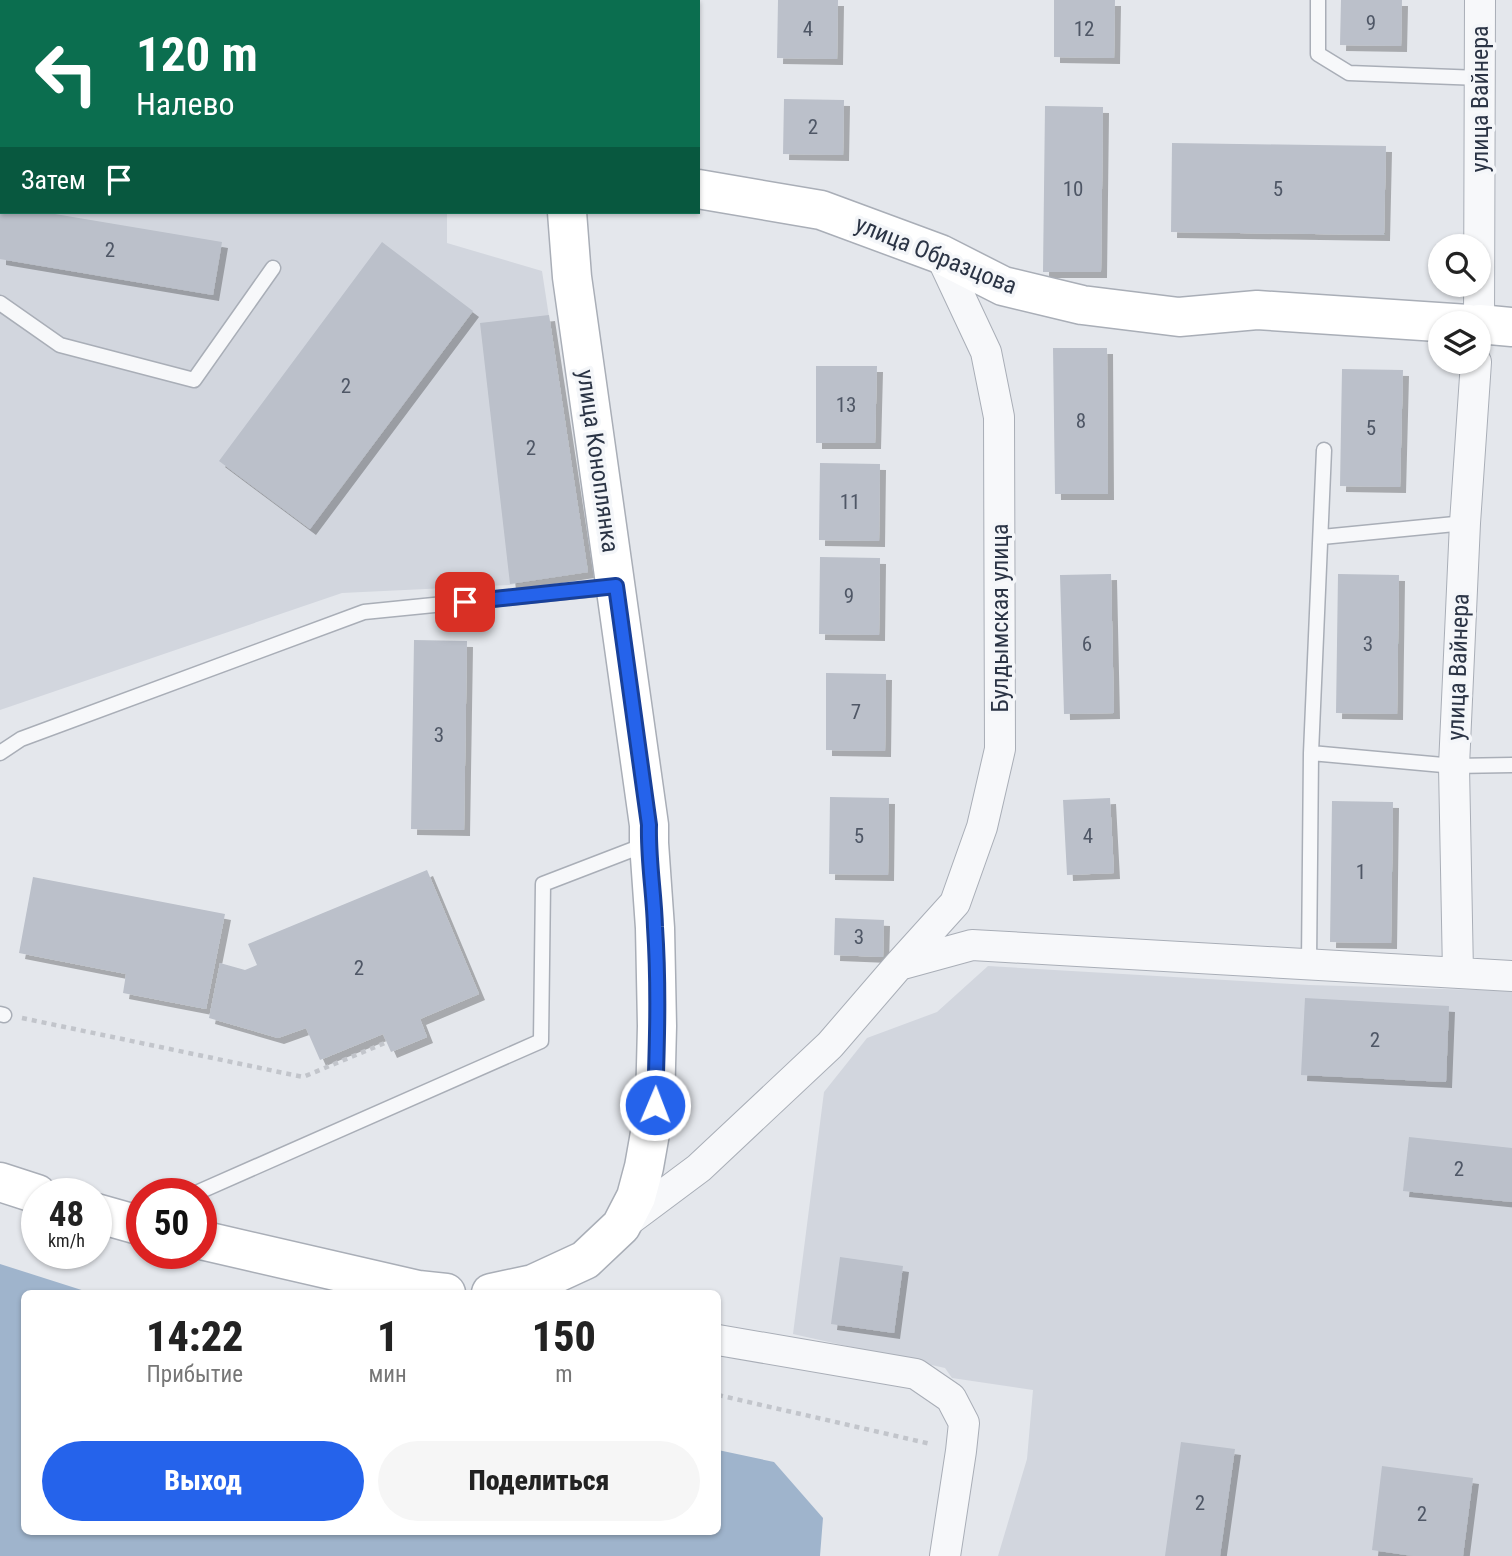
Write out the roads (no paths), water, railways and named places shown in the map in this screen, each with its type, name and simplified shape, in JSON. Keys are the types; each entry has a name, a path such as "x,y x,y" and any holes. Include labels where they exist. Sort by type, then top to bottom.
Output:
{"main road":[{"name":"улица Образцова","path":"700,190 821,210 940,254 1003,286 1082,305 1179,317 1257,310 1428,321"},
{"name":"улица Коноплянка","path":"505,1290 533,1284 585,1260 621,1226 636,1197 655,1105 655,928 649,825 572,277 567,214"},
{"path":"1491,325 1512,327"},
{"path":"0,1182 21,1189"},
{"path":"217,1244 418,1290"}],"street":[{"name":"улица Вайнера","path":"1479,311 1480,0"},
{"name":"Булдымская улица","path":"621,1226 699,1168 830,1045 955,903 982,828 1000,749 999,417 986,352 940,254"},
{"name":"улица Вайнера","path":"1458,973 1454,766 1465,523 1475,374"},
{"path":"899,965 972,945 1512,976"},
{"path":"721,1341 916,1374 950,1398 964,1423 945,1556"}],"lane":[{"path":"1318,0 1318,54 1349,73 1480,78"},
{"path":"0,303 60,345 194,380 273,268"},
{"path":"1309,964 1311,753 1324,450"},
{"path":"1322,537 1465,523"},
{"path":"0,753 22,738 364,612 616,586"},
{"path":"1311,753 1454,766 1512,765"},
{"path":"217,1184 541,1041 542,884 649,843"}],"water":[{"path":"0,1264 82,1290 21,1290 21,1535 721,1535 721,1451 774,1462 823,1518 820,1556 0,1556"}]}
